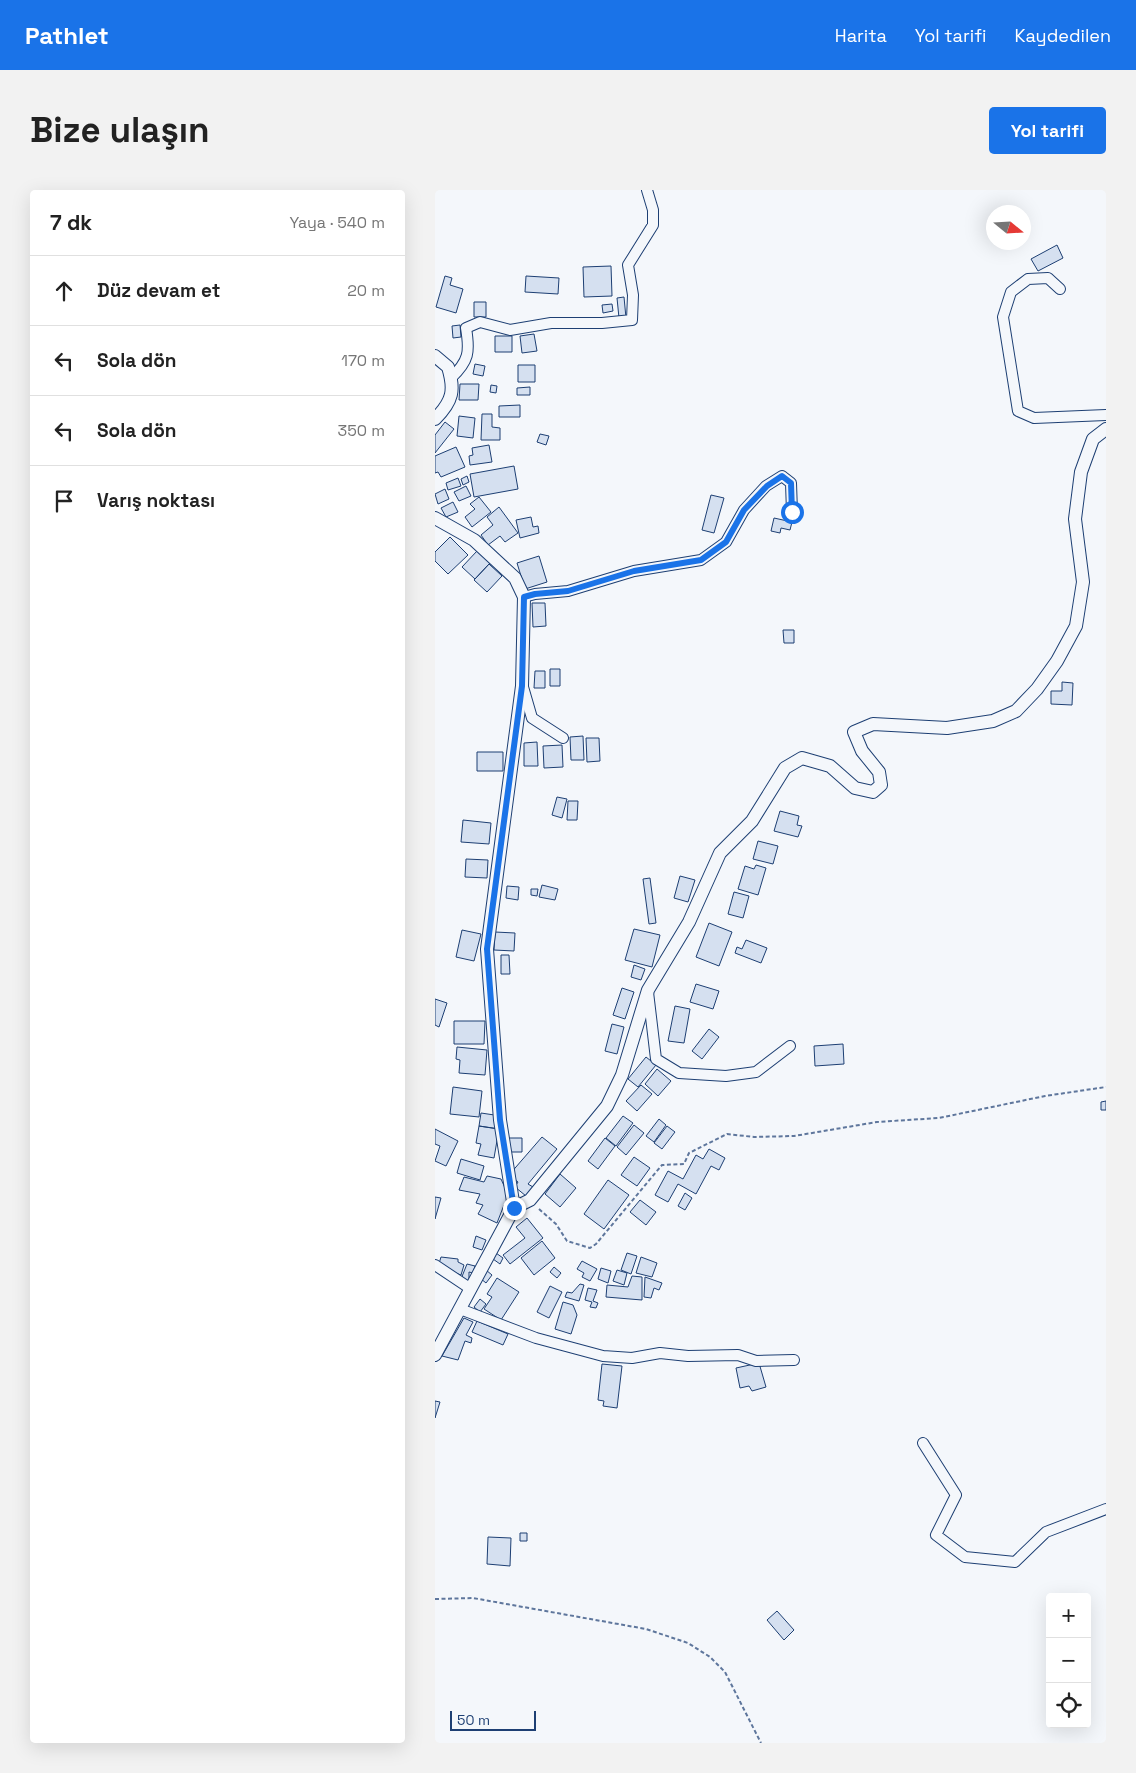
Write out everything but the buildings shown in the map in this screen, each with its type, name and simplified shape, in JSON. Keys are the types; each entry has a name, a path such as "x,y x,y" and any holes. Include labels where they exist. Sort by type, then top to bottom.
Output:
{"street":[{"path":"451,378 463,367 470,348 466,328 480,322 509,330 551,323 602,323 632,320 633,296 629,265 653,225 653,210 647,190"},
{"path":"1060,289 1048,278 1028,279 1011,292 1003,317 1018,411 1034,418 1106,416"},
{"path":"435,356 448,366 453,394 443,411 435,419"},
{"path":"435,1356 514,1208 530,1200 607,1106 622,1075 647,990 689,922 720,853 752,822 785,768 802,758 830,766 855,788 873,792 881,785 879,772 862,750 854,732 873,724 947,728 993,722 1016,711 1037,690 1057,661 1075,626 1083,582 1075,519 1081,472 1093,439 1106,429"},
{"path":"524,597 568,591 634,571 701,560 726,542 744,510 767,486 782,476 791,483 792,512"},
{"path":"435,518 474,540 515,578 524,597 522,686 487,949 500,1120 514,1208"},
{"path":"522,686 533,718 563,738"},
{"path":"647,990 656,1058 679,1073 727,1076 756,1072 790,1046"},
{"path":"435,1266 471,1289"},
{"path":"460,1309 536,1338 603,1356 632,1358 660,1353 688,1356 739,1355 757,1361 793,1360"},
{"path":"923,1443 956,1495 936,1535 965,1557 1015,1562 1046,1532 1106,1509"}],"path":[{"path":"530,1200 556,1224 567,1241 589,1248 596,1244 662,1165 684,1164 689,1153 727,1134 754,1137 795,1136 877,1122 939,1118 1045,1096 1106,1087"},
{"path":"435,1599 473,1598 646,1629 688,1643 710,1657 725,1672 761,1743"}],"route":[{"path":"514,1208 500,1120 496,1047 487,949 522,686 524,597 568,591 634,571 662,568 701,560 726,542 744,510 767,486 782,476 791,483 792,512"}]}
